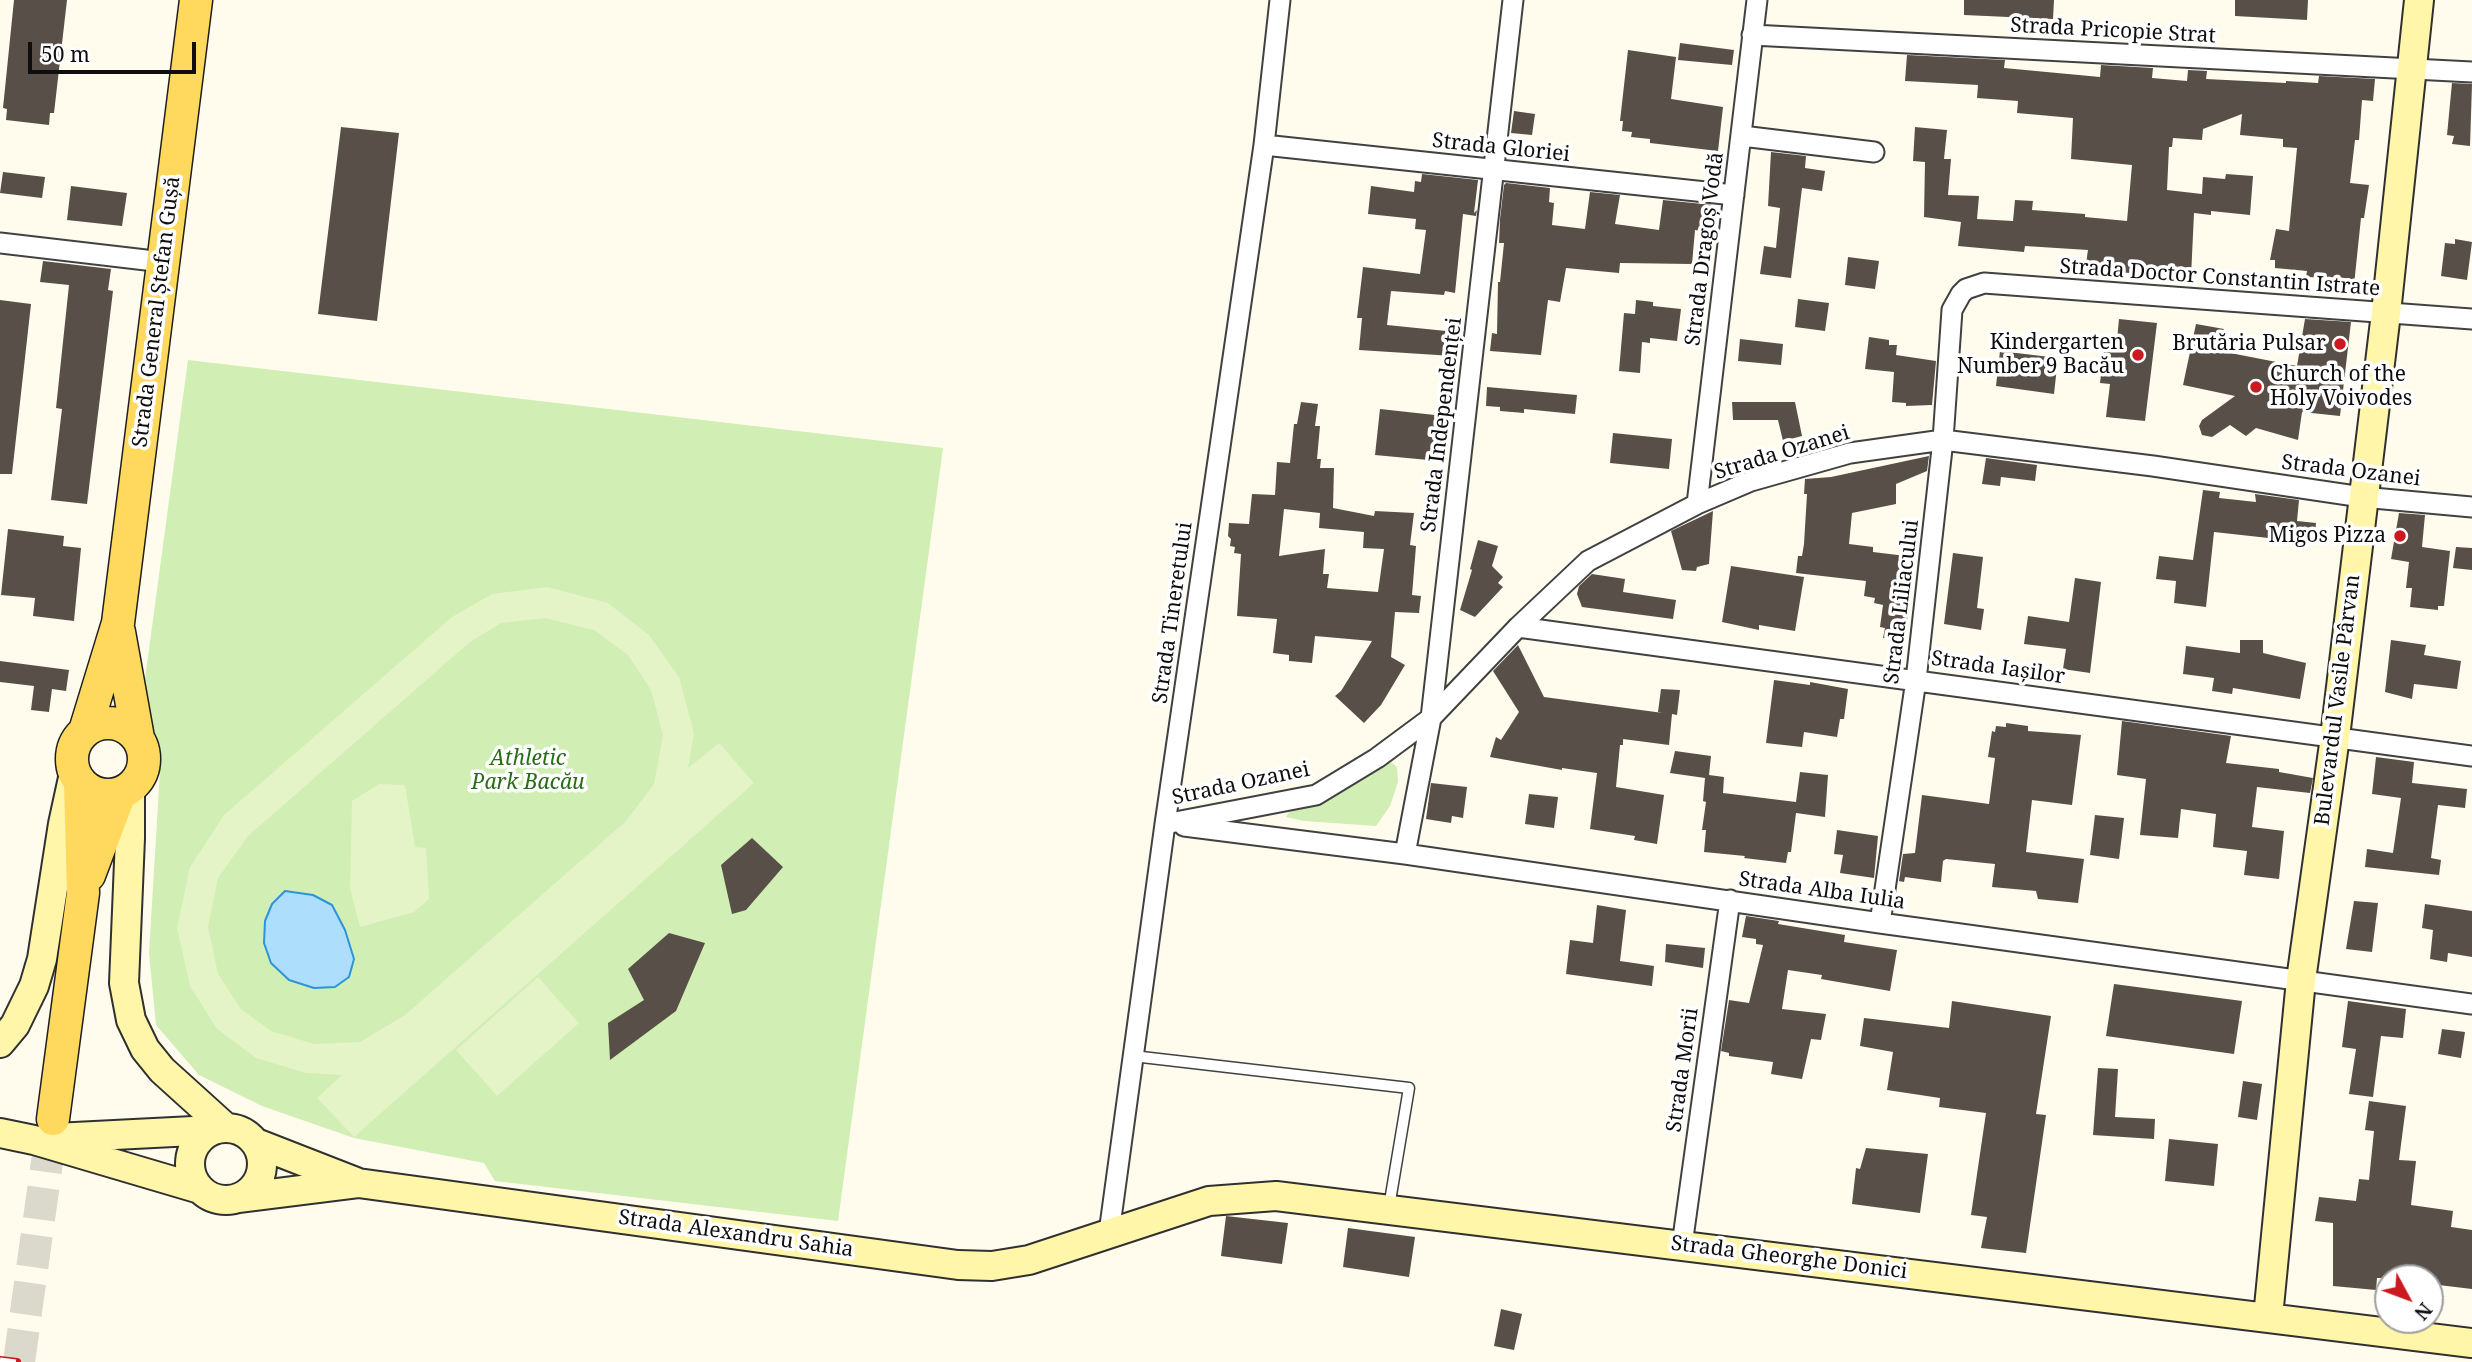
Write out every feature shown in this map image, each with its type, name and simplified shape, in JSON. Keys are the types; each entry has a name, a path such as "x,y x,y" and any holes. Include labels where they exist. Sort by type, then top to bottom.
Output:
{"main road":[{"name":"Strada General Ștefan Gușă","path":"85,731 118,623 196,0"},
{"name":"Strada General Ștefan Gușă","path":"118,623 138,738"},
{"path":"77,777 99,794 125,790 138,780 142,769 143,748 138,738 119,724 107,723 85,731 73,749 83,893"},
{"path":"43,1129 83,893 125,790"}],"street":[{"name":"Strada Tineretului","path":"1109,1233 1264,145 1280,0"},
{"name":"Strada Independenței","path":"1405,854 1431,718 1513,0"},
{"name":"Strada Dragoș Vodă","path":"1697,503 1757,0"},
{"name":"Bulevardul Vasile Pârvan","path":"2267,1317 2301,980 2335,737 2386,313 2419,0"},
{"name":"Strada Pricopie Strat","path":"1752,35 2472,72"},
{"path":"1742,135 1874,152"},
{"name":"Strada Gloriei","path":"1264,145 1734,195"},
{"path":"0,243 163,262"},
{"name":"Strada Doctor Constantin Istrate","path":"1966,289 1984,283 2472,320"},
{"name":"Strada Liliacului","path":"1880,923 1916,680 1944,440 1952,310 1966,289"},
{"name":"Strada Ozanei","path":"1166,824 1316,795 1377,758 1431,718 1518,626 1588,561 1697,503 1751,481 1850,453 1944,440 2153,466 2362,497 2472,508"},
{"name":"Strada Iașilor","path":"1518,626 2472,756"},
{"path":"2,1046 34,986 41,959 63,824 77,777"},
{"path":"125,790 130,838 124,983 131,1020 145,1049 219,1129"},
{"name":"Strada Alba Iulia","path":"1166,824 1405,854 1880,923 2472,1004"},
{"name":"Strada Morii","path":"1682,1245 1730,900"},
{"path":"0,1133 43,1129 235,1128 246,1133 256,1143 262,1155 261,1172 258,1182 249,1192 238,1198 214,1198 200,1189 43,1129"},
{"path":"200,1189 193,1180 190,1157 202,1136 219,1129"},
{"name":"Strada Alexandru Sahia","path":"256,1143 358,1183 958,1265 992,1266 1029,1260 1109,1233"},
{"name":"Strada Alexandru Sahia","path":"238,1198 358,1183"},
{"name":"Strada Gheorghe Donici","path":"1109,1233 1209,1201 1276,1196 2472,1343"}],"lane":[{"path":"1133,1056 1409,1088 1389,1210"}],"green space":[{"name":"Athletic Park Bacău","path":"188,360 943,448 838,1221 495,1181 484,1163 354,1138 262,1106 199,1075 156,1025 149,953 160,771 155,742 142,701"},
{"path":"547,587 608,603 649,635 679,677 694,733 688,768 719,743 754,783 354,1137 317,1098 342,1075 306,1073 256,1058 217,1029 190,986 177,928 190,867 224,815 452,617 492,594","holes":["545,618 594,630 628,655 651,690 663,735 654,784 626,821 405,1015 360,1042 314,1044 271,1031 241,1009 218,974 208,927 218,878 248,836 470,642 501,623"]},
{"path":"1391,762 1397,767 1398,782 1390,806 1376,826 1304,821 1286,817 1289,812 1339,794"},
{"path":"379,784 405,785 415,847 426,848 429,899 414,912 360,927 350,889 352,801"},
{"path":"538,977 579,1023 497,1096 456,1050"}],"water":[{"path":"285,891 313,895 332,905 345,930 354,959 349,977 335,987 314,988 289,980 271,963 264,943 265,921 272,904"}],"building":[{"path":"14,0 67,0 54,113 50,113 49,125 6,120 7,109 3,108"},
{"path":"1964,0 2054,0 2053,19 1964,15"},
{"path":"2235,0 2308,0 2307,20 2235,16"},
{"path":"1680,43 1734,50 1732,65 1678,60"},
{"path":"1628,50 1676,57 1671,99 1723,107 1718,151 1650,143 1650,139 1631,137 1632,132 1622,131 1623,121 1620,121"},
{"path":"1907,55 2005,60 2004,68 2100,77 2101,65 2153,68 2152,78 2187,81 2188,70 2207,71 2206,79 2286,83 2318,83 2319,76 2375,79 2373,101 2362,100 2359,140 2355,140 2350,183 2369,185 2364,218 2361,218 2354,285 2334,283 2334,278 2306,277 2307,271 2275,268 2275,260 2270,260 2276,229 2289,231 2297,148 2283,147 2283,139 2240,135 2242,114 2203,129 2202,140 2173,138 2172,147 2169,147 2167,190 2202,194 2203,177 2225,179 2226,174 2253,176 2250,215 2211,211 2211,215 2194,213 2191,277 2085,270 2088,250 2025,246 2024,252 1958,246 1961,222 1924,217 1925,162 1913,161 1915,127 1947,130 1944,159 1951,159 1948,195 1979,196 1977,219 2013,221 2015,200 2033,201 2032,210 2085,214 2085,217 2127,221 2132,165 2071,159 2073,118 2017,113 2018,101 1977,98 1978,85 1905,81"},
{"path":"2452,83 2472,84 2470,146 2452,144 2454,136 2447,135"},
{"path":"1514,111 1535,114 1532,135 1511,133"},
{"path":"341,127 399,133 377,321 318,314"},
{"path":"1771,152 1806,156 1805,168 1825,171 1822,191 1802,188 1791,278 1760,274 1764,246 1776,248 1780,208 1768,206"},
{"path":"3,172 45,177 42,198 0,193"},
{"path":"1422,174 1478,180 1474,213 1477,210 1476,216 1463,214 1455,293 1445,291 1444,295 1391,291 1387,325 1456,332 1453,356 1359,350 1362,318 1357,318 1363,267 1420,274 1426,230 1415,229 1416,219 1368,214 1371,186 1414,192 1415,181 1421,182"},
{"path":"1506,183 1550,188 1549,202 1554,203 1552,225 1585,229 1590,192 1620,195 1615,224 1659,230 1663,200 1713,205 1710,232 1695,230 1692,264 1620,263 1619,273 1566,268 1560,302 1548,300 1541,355 1490,351 1492,333 1497,334 1498,282 1504,243 1499,243 1500,219"},
{"path":"71,186 127,193 122,226 67,220"},
{"path":"2455,239 2472,242 2467,280 2441,276 2445,243 2455,244"},
{"path":"1848,257 1879,261 1875,289 1845,285"},
{"path":"43,261 111,269 108,290 113,291 87,504 51,500 62,409 56,408 69,285 40,282"},
{"path":"1798,299 1829,303 1825,331 1795,327"},
{"path":"0,300 31,304 12,474 0,474"},
{"path":"1636,300 1653,302 1653,306 1681,309 1677,341 1650,338 1650,343 1642,342 1640,373 1619,371 1624,313 1635,314"},
{"path":"2119,319 2157,323 2145,421 2106,417 2110,384 2100,383 2104,350 2116,351"},
{"path":"2305,319 2351,322 2340,416 2302,412 2298,440 2256,428 2246,436 2230,425 2212,437 2202,435 2199,426 2202,420 2235,396 2183,385 2196,324 2224,329 2220,351 2297,366"},
{"path":"1869,337 1889,340 1889,345 1897,345 1896,355 1936,361 1932,405 1906,406 1906,403 1892,402 1894,372 1865,369"},
{"path":"1740,339 1783,344 1781,365 1738,361"},
{"path":"2000,351 2058,358 2054,394 1996,386"},
{"path":"1487,387 1577,395 1575,414 1524,409 1524,413 1500,411 1500,407 1486,406"},
{"path":"1301,402 1318,404 1315,426 1320,426 1317,459 1321,459 1320,468 1334,468 1333,508 1374,516 1375,511 1414,513 1410,545 1416,546 1412,595 1421,596 1419,613 1395,612 1391,657 1405,665 1381,705 1364,723 1335,696 1341,691 1372,641 1315,636 1312,663 1289,661 1289,655 1273,653 1277,619 1237,616 1241,554 1234,553 1235,547 1230,546 1229,523 1249,524 1252,494 1275,495 1277,462 1290,463 1294,424 1297,424","holes":["1284,509 1320,513 1319,528 1364,532 1363,548 1384,549 1378,592 1327,588 1329,574 1323,574 1325,549 1279,556"]},
{"path":"1732,402 1795,402 1802,436 1783,441 1778,420 1733,420"},
{"path":"1380,409 1444,416 1439,461 1375,455"},
{"path":"1613,433 1672,439 1669,469 1610,463"},
{"path":"1929,456 1927,471 1896,484 1896,504 1852,513 1849,544 1873,547 1873,552 1906,556 1902,586 1911,587 1905,640 1883,638 1885,628 1880,627 1883,605 1874,603 1875,598 1864,596 1866,581 1796,573 1798,556 1802,556 1804,544 1807,494 1804,494 1805,479 1831,477"},
{"path":"1986,458 2037,465 2035,481 2001,477 2000,486 1982,484"},
{"path":"2203,490 2220,492 2219,498 2256,502 2255,494 2299,500 2297,521 2316,523 2314,543 2214,532 2206,607 2174,603 2176,581 2156,579 2159,556 2193,560"},
{"path":"1713,511 1709,564 1697,567 1696,571 1682,570 1671,531"},
{"path":"2399,513 2425,515 2422,547 2450,551 2444,606 2438,606 2438,610 2410,607 2412,588 2406,588 2409,562 2391,559"},
{"path":"8,529 64,536 63,546 81,548 74,621 33,616 35,598 1,595"},
{"path":"1478,540 1498,546 1492,566 1503,577 1498,583 1503,587 1475,617 1460,610"},
{"path":"2456,547 2472,548 2472,570 2453,568"},
{"path":"1953,553 1983,557 1977,608 1984,609 1981,630 1944,624"},
{"path":"1731,566 1804,577 1795,631 1759,625 1759,630 1722,622"},
{"path":"1592,574 1625,579 1623,592 1676,600 1673,619 1582,607 1577,594 1579,586"},
{"path":"2075,578 2101,582 2090,673 2063,669 2066,649 2024,644 2028,616 2069,622"},
{"path":"2240,640 2263,640 2263,653 2306,663 2300,699 2233,688 2232,694 2212,691 2214,678 2183,674 2186,646 2240,653"},
{"path":"2391,640 2426,645 2424,655 2461,661 2457,689 2414,684 2412,699 2385,692"},
{"path":"1518,645 1544,697 1663,713 1658,712 1661,689 1680,690 1677,715 1672,714 1669,745 1623,739 1623,745 1620,745 1616,787 1664,795 1657,844 1634,840 1635,836 1590,829 1597,773 1562,770 1490,757 1496,737 1501,740 1519,712 1493,671"},
{"path":"0,661 69,670 66,691 52,689 49,712 31,710 34,686 0,682"},
{"path":"1774,680 1810,685 1810,682 1848,689 1844,719 1840,719 1837,737 1804,732 1802,747 1766,743"},
{"path":"2122,721 2231,736 2226,763 2279,769 2279,772 2313,778 2310,793 2257,787 2252,827 2284,831 2279,879 2244,875 2247,851 2213,847 2216,814 2181,809 2178,838 2140,835 2146,779 2117,775"},
{"path":"2006,723 2028,726 2028,731 2081,735 2072,805 2032,800 2026,852 2084,859 2078,903 2038,899 2036,891 1992,887 1995,864 1946,859 1943,861 1941,882 1905,877 1904,882 1899,881 1903,854 1915,853 1922,795 1989,804 1995,758 1988,757 1992,731 1995,732 1996,726 2006,727"},
{"path":"1675,751 1711,756 1709,775 1724,777 1723,793 1796,802 1800,772 1828,775 1825,817 1796,813 1791,852 1788,852 1786,863 1704,852 1706,830 1702,830 1706,802 1703,801 1705,778 1670,773"},
{"path":"2376,757 2414,762 2412,783 2467,789 2465,808 2438,805 2431,858 2441,860 2439,875 2365,867 2367,849 2393,853 2401,798 2372,794"},
{"path":"1431,783 1467,787 1463,818 1452,816 1451,823 1426,819"},
{"path":"1529,794 1558,797 1554,828 1525,824"},
{"path":"2095,815 2124,818 2119,859 2090,855"},
{"path":"1837,830 1878,836 1874,878 1840,873 1843,855 1834,854"},
{"path":"752,838 783,867 746,910 732,914 721,865"},
{"path":"2354,901 2378,903 2372,952 2346,949"},
{"path":"2425,904 2472,911 2472,957 2448,953 2447,962 2430,959 2433,930 2422,928"},
{"path":"1597,905 1626,910 1620,961 1654,966 1652,986 1566,974 1570,940 1593,943"},
{"path":"1746,916 1845,935 1844,942 1897,950 1890,991 1821,979 1822,975 1788,970 1782,1009 1826,1014 1821,1040 1811,1039 1802,1079 1771,1074 1773,1062 1729,1056 1729,1053 1721,1051 1729,1000 1749,1003 1763,945 1756,944 1756,939 1742,937"},
{"path":"669,933 705,943 676,1011 610,1060 608,1023 644,1000 628,969"},
{"path":"1666,944 1705,948 1703,968 1665,962"},
{"path":"2114,984 2242,1001 2234,1054 2106,1036"},
{"path":"1952,1001 2051,1016 2036,1114 2046,1115 2026,1253 1981,1248 1987,1217 1971,1215 1986,1113 1939,1107 1940,1098 1887,1090 1893,1052 1860,1046 1864,1018 1949,1028"},
{"path":"2348,1001 2406,1009 2403,1038 2381,1036 2373,1097 2349,1094 2356,1049 2342,1047"},
{"path":"2442,1029 2465,1032 2461,1058 2438,1054"},
{"path":"2098,1068 2118,1069 2115,1117 2155,1119 2154,1139 2093,1135"},
{"path":"2243,1081 2262,1084 2257,1120 2238,1117"},
{"path":"2369,1101 2406,1106 2399,1160 2416,1161 2411,1205 2453,1211 2451,1227 2472,1230 2472,1289 2444,1286 2444,1264 2374,1264 2374,1290 2333,1286 2333,1223 2315,1221 2319,1197 2356,1201 2359,1179 2369,1180 2374,1131 2365,1130"},
{"path":"2169,1139 2218,1144 2214,1186 2165,1181"},
{"path":"1866,1148 1928,1154 1920,1213 1852,1204 1856,1168 1860,1169"},
{"path":"1226,1216 1288,1223 1282,1264 1221,1256"},
{"path":"1348,1228 1415,1237 1409,1277 1343,1267"},
{"path":"1501,1309 1522,1314 1514,1350 1494,1346"}],"tunnel":[{"path":"19,1362 53,1119"}],"railway":[{"path":"0,1360 17,1362"}],"place":[{"name":"Brutăria Pulsar","path":"2340,344"},
{"name":"Kindergarten Number 9 Bacău","path":"2138,355"},
{"name":"Church of the Holy Voivodes","path":"2256,387"},
{"name":"Migos Pizza","path":"2400,536"}]}
